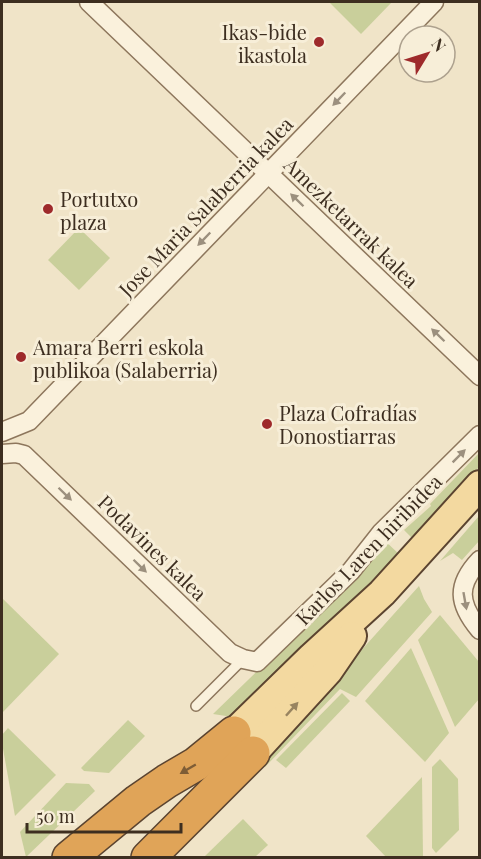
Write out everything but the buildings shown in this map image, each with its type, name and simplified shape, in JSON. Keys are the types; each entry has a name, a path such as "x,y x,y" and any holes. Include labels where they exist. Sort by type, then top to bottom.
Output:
{"highway":[{"path":"69,858 138,801 167,781 196,764 244,743"},
{"path":"148,858 244,743"}],"main road":[{"name":"Karlos I.aren hiribidea","path":"244,743 312,657 382,593 480,485"}],"street":[{"name":"Amezketarrak kalea","path":"90,2 480,376"},
{"name":"Jose Maria Salaberria kalea","path":"2,432 29,421 434,2"},
{"path":"2,454 24,455 22,437 29,421"},
{"name":"Karlos I.aren hiribidea","path":"250,661 351,572 381,532 480,435"},
{"name":"Podavines kalea","path":"24,455 231,653 250,661"},
{"path":"475,565 464,581 464,602 468,617 480,630"}],"lane":[{"path":"196,706 250,661"}],"green space":[{"path":"329,2 392,2 361,34"},
{"path":"79,228 110,258 79,290 48,260"},
{"path":"479,453 479,467 414,540 404,530 431,506 430,504"},
{"path":"479,516 479,541 462,560 453,553 440,561"},
{"path":"382,538 400,555 239,718 213,714 323,607"},
{"path":"419,586 432,612 356,697 340,689 265,767 261,762"},
{"path":"2,598 59,654 2,713"},
{"path":"440,615 479,662 479,699 455,727 418,640"},
{"path":"411,648 449,733 425,762 365,701"},
{"path":"342,693 350,701 286,768 276,760"},
{"path":"128,720 145,736 109,773 84,771 81,768"},
{"path":"8,728 56,775 15,816 2,743 2,735"},
{"path":"440,759 458,779 459,830 436,853 432,848 432,767"},
{"path":"422,777 423,857 386,857 366,836"},
{"path":"66,783 89,784 95,791 26,857 20,832"},
{"path":"243,819 268,845 255,857 204,857"}],"place":[{"name":"Ikas-bide ikastola","path":"319,42"},
{"name":"Portutxo plaza","path":"48,209"},
{"name":"Amara Berri eskola publikoa (Salaberria)","path":"21,357"},
{"name":"Plaza Cofradías Donostiarras","path":"267,424"}]}
